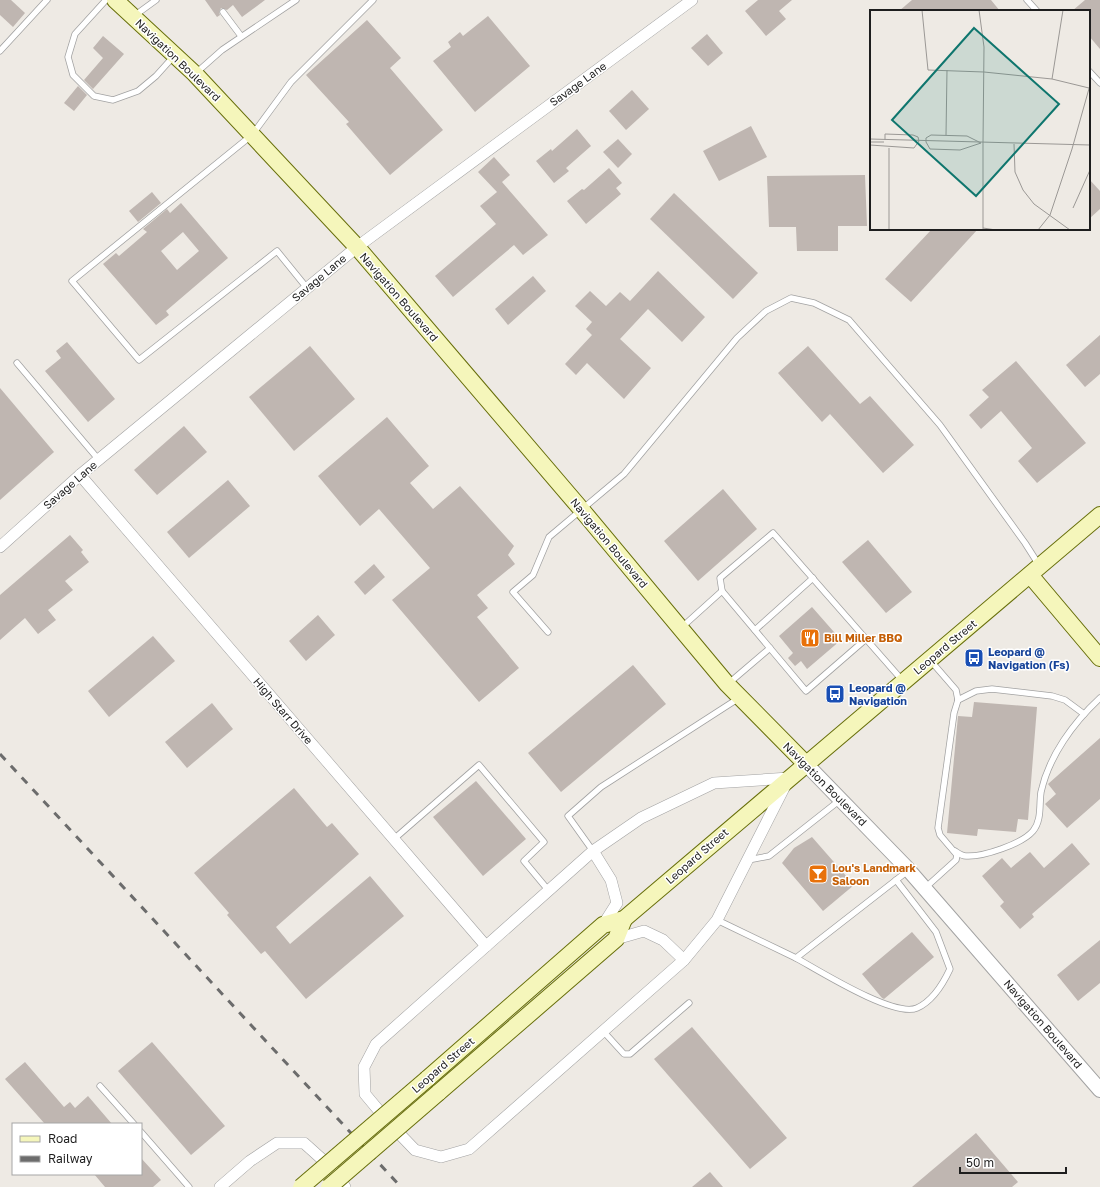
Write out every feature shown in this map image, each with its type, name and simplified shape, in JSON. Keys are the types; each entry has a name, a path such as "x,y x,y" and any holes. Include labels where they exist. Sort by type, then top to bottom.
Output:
{"main road":[{"name":"Navigation Boulevard","path":"115,0 176,54 357,247 581,509 727,684 806,764"},
{"name":"Leopard Street","path":"301,1187 603,925 624,919 1100,515"},
{"path":"1035,571 1100,658"},
{"name":"Leopard Street","path":"329,1187 616,939 624,919"}],"street":[{"name":"Savage Lane","path":"0,547 80,475 357,247 692,0"},
{"name":"High Starr Drive","path":"80,475 486,946"},
{"name":"Navigation Boulevard","path":"806,764 909,870 1100,1090"},
{"path":"789,778 716,920 684,960 469,1149 441,1157 415,1150 365,1094 364,1067 376,1044 593,851 640,818 714,783 789,778"},
{"path":"593,851 611,880 617,903 603,925"},
{"path":"616,939 644,931 663,940 684,960"},
{"path":"220,1187 250,1161 277,1143 304,1143 334,1170 345,1187"}],"lane":[{"path":"0,51 47,0"},
{"path":"106,0 75,34 68,57 73,75 94,96 114,100 138,91 156,76 176,54"},
{"path":"133,16 156,0"},
{"path":"195,74 222,50 241,36 296,0"},
{"path":"307,288 277,251 139,360 72,281 252,135 291,82 373,0"},
{"path":"1027,0 1036,10"},
{"path":"223,12 241,36"},
{"path":"1090,71 1100,83"},
{"path":"548,632 513,592 533,575 549,537 624,474 737,338 766,311 791,298 814,303 849,320 940,425 1025,543 1035,571"},
{"path":"17,363 98,460"},
{"path":"866,639 806,691 722,591 720,578 773,533 813,578 866,639 903,682"},
{"path":"755,630 813,578"},
{"path":"680,628 722,591"},
{"path":"727,684 770,648"},
{"path":"930,659 956,690 958,700 954,713 938,828 940,835 955,851 965,856 1006,848 1026,837 1034,830 1038,821 1041,793 1048,767 1070,730 1100,698"},
{"path":"958,700 976,691 992,689 1052,696 1065,700 1084,714"},
{"path":"593,851 568,816 601,788 740,698"},
{"path":"394,839 479,765 544,842 524,861 549,891"},
{"path":"748,860 769,856 840,800"},
{"path":"925,888 956,860 955,851"},
{"path":"796,958 909,870"},
{"path":"716,920 796,958 884,1005 901,1010 916,1009 943,985 950,969 936,932 896,880"},
{"path":"603,1031 624,1054 630,1054 689,1003"},
{"path":"100,1086 133,1123"},
{"path":"142,1133 189,1187"}],"building":[{"path":"0,0 11,0 25,13 13,27 0,15"},
{"path":"205,0 265,0 242,17 233,5 227,10 221,8 219,12 220,15 217,17"},
{"path":"758,0 792,0 779,11 786,19 766,36 745,11"},
{"path":"912,0 991,0 999,10 900,10"},
{"path":"1085,0 1100,0 1100,49 1090,37 1090,10 1073,10"},
{"path":"488,16 530,66 475,112 433,61 451,47 448,42 460,32 463,36"},
{"path":"367,20 401,58 390,68 443,130 390,175 346,124 349,122 306,75"},
{"path":"707,34 723,53 708,66 691,48"},
{"path":"103,36 124,54 93,89 84,80 103,58 93,48"},
{"path":"78,86 87,95 74,111 64,103"},
{"path":"632,90 649,109 626,130 609,111"},
{"path":"751,126 767,157 719,181 703,151"},
{"path":"577,129 591,146 566,168 569,171 554,183 536,161 551,149 552,151"},
{"path":"618,139 632,154 618,168 603,152"},
{"path":"494,157 510,175 502,182 548,235 523,255 514,245 453,297 435,276 496,224 480,206 497,192 478,172"},
{"path":"609,168 622,183 616,188 621,194 586,224 567,201 582,189 584,190"},
{"path":"865,175 867,226 838,226 838,251 797,251 796,227 769,227 767,176"},
{"path":"1090,180 1100,191 1100,209 1090,218"},
{"path":"152,192 161,203 138,222 129,211"},
{"path":"674,193 758,273 733,299 650,219"},
{"path":"181,203 228,258 166,311 169,315 156,325 103,264 116,253 119,256 147,232 143,229 167,209 170,213","holes":["183,232 199,251 177,270 161,251"]},
{"path":"931,230 977,230 911,302 885,279"},
{"path":"658,271 705,317 682,342 648,309 620,339 651,368 624,399 587,363 576,375 565,364 592,335 586,329 592,322 575,306 590,291 606,306 620,292 630,301"},
{"path":"533,276 546,291 508,325 495,309"},
{"path":"1100,335 1100,374 1085,387 1066,365"},
{"path":"67,342 115,399 88,422 45,371 61,358 56,351"},
{"path":"310,346 355,399 294,451 249,397"},
{"path":"808,346 860,404 870,396 914,445 883,473 830,414 822,422 778,373"},
{"path":"1016,361 1086,443 1037,483 1018,461 1032,448 1001,411 981,429 969,415 989,397 982,390"},
{"path":"0,388 54,452 0,500"},
{"path":"387,417 429,466 410,483 433,509 460,486 514,546 508,555 515,564 477,595 488,608 477,617 519,668 479,702 392,600 430,568 379,509 360,526 318,476"},
{"path":"184,426 207,452 157,495 134,470"},
{"path":"228,480 250,506 189,558 167,532"},
{"path":"723,489 757,529 698,581 664,541"},
{"path":"70,535 83,550 81,552 89,562 65,581 73,590 48,610 56,620 38,634 25,618 0,640 0,595"},
{"path":"868,540 912,592 886,613 842,562"},
{"path":"374,564 385,577 365,595 354,582"},
{"name":"Bill Miller BBQ","path":"812,607 841,640 807,669 801,661 795,666 788,658 793,653 779,636"},
{"path":"318,615 335,635 306,661 289,641"},
{"path":"153,636 175,661 109,717 88,691"},
{"path":"633,665 666,704 561,792 528,753"},
{"path":"974,702 1037,707 1028,820 1018,819 1016,832 978,829 977,836 947,833 958,716 972,717"},
{"path":"212,703 233,729 187,768 165,742"},
{"path":"1100,738 1100,799 1067,828 1045,804 1056,794 1048,784"},
{"path":"476,781 526,839 483,876 433,817"},
{"path":"294,788 327,827 332,823 359,854 276,927 290,944 370,876 404,916 306,999 265,951 261,954 227,915 229,913 194,873"},
{"name":"Lou's Landmark Saloon","path":"812,837 854,885 823,911 782,863 794,848"},
{"path":"1072,843 1090,864 1032,914 1034,917 1020,929 1000,906 1004,902 982,876 1002,858 1011,868 1030,852 1044,868"},
{"path":"912,932 934,957 884,999 862,974"},
{"path":"1100,940 1100,983 1078,1001 1057,975"},
{"path":"692,1027 787,1138 750,1169 654,1059"},
{"path":"152,1042 225,1126 191,1155 118,1071"},
{"path":"25,1062 64,1107 70,1102 75,1108 88,1096 111,1123 44,1123 5,1079"},
{"path":"976,1133 1018,1182 1012,1187 912,1187"},
{"path":"142,1159 161,1180 153,1187 105,1187 95,1175 142,1175"},
{"path":"710,1172 723,1187 692,1187"}],"railway":[{"path":"0,754 401,1187"}],"place":[{"name":"Bill Miller BBQ","path":"810,638"},
{"name":"Leopard @ Navigation (Fs)","path":"974,658"},
{"name":"Leopard @ Navigation","path":"835,694"},
{"name":"Lou's Landmark Saloon","path":"818,874"}]}
